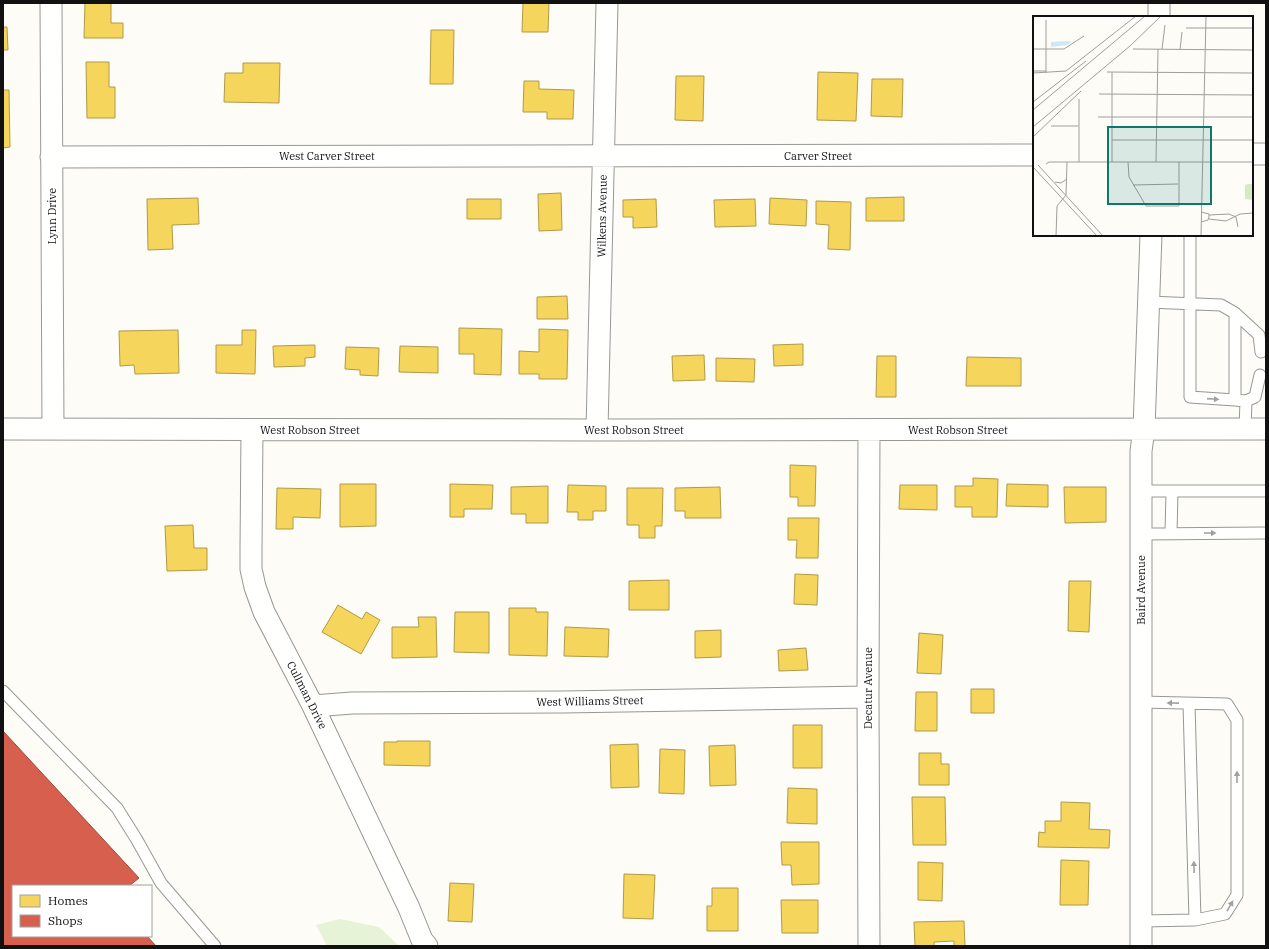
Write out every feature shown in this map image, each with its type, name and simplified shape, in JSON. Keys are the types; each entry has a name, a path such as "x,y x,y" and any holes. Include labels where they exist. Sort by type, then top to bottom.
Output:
{"street":[{"name":"Lynn Drive","path":"51,3 53,429"},
{"name":"Wilkens Avenue","path":"597,430 607,3"},
{"path":"1159,3 1159,16"},
{"path":"1253,154 1266,154"},
{"name":"Carver Street","path":"603,156 1033,155"},
{"name":"West Carver Street","path":"52,157 603,156"},
{"name":"Baird Avenue","path":"1141,946 1141,451 1144,429 1151,236"},
{"name":"West Robson Street","path":"3,429 1266,429"},
{"name":"Cullman Drive","path":"252,430 251,550 255,587 264,612 313,706 409,908 422,940 427,946"},
{"name":"Decatur Avenue","path":"869,430 869,946"},
{"name":"West Williams Street","path":"313,706 352,703 563,702 868,697"}],"lane":[{"path":"1190,236 1190,397 1240,401 1255,397 1260,375"},
{"path":"1148,302 1221,306 1235,313 1259,335 1261,352"},
{"path":"1235,313 1240,401 1245,429"},
{"path":"1141,491 1266,491"},
{"path":"1171,533 1172,492"},
{"path":"1141,534 1266,533"},
{"path":"3,691 117,808 161,883 215,946"},
{"path":"1141,702 1227,704 1237,720 1236,895 1225,914 1195,920 1141,921"},
{"path":"1189,704 1195,920"}],"green space":[{"path":"340,919 379,927 399,946 327,946 316,925"}],"building: Homes":[{"path":"85,3 111,3 111,23 123,23 123,38 84,38"},
{"path":"523,3 549,3 548,32 522,32"},
{"path":"3,27 7,27 8,50 3,50"},
{"path":"431,30 454,30 453,84 430,84"},
{"path":"86,62 109,62 109,87 115,87 115,118 87,118"},
{"path":"243,63 280,63 279,103 224,102 225,73 243,73"},
{"path":"818,72 858,73 856,121 817,120"},
{"path":"676,76 704,76 703,121 675,120"},
{"path":"872,79 903,79 902,117 871,116"},
{"path":"524,81 539,81 539,89 574,90 573,119 547,119 547,112 523,112"},
{"path":"3,90 9,90 10,147 3,148"},
{"path":"561,193 562,230 539,231 538,194"},
{"path":"904,197 904,221 866,221 866,198"},
{"path":"198,198 199,224 172,225 173,249 148,250 147,199"},
{"path":"770,198 807,200 806,226 769,224"},
{"path":"467,199 501,199 501,219 467,219"},
{"path":"656,199 657,227 633,228 633,217 623,217 623,200"},
{"path":"755,199 756,226 715,227 714,200"},
{"path":"816,201 851,202 850,250 828,249 829,225 816,224"},
{"path":"567,296 568,319 537,319 537,297"},
{"path":"459,328 502,329 501,375 474,374 474,354 459,354"},
{"path":"539,329 568,330 567,379 539,379 539,374 519,374 519,351 539,352"},
{"path":"178,330 179,373 135,374 134,365 120,366 119,331"},
{"path":"242,330 256,330 255,374 216,373 216,345 242,345"},
{"path":"803,344 803,365 774,366 773,345"},
{"path":"315,345 315,357 305,358 305,366 274,367 273,346"},
{"path":"400,346 438,347 438,373 399,372"},
{"path":"346,347 379,348 378,376 360,375 360,370 345,369"},
{"path":"704,355 705,380 673,381 672,356"},
{"path":"877,356 896,356 896,397 876,397"},
{"path":"967,357 1021,358 1021,386 966,386"},
{"path":"716,358 755,359 754,382 716,381"},
{"path":"790,465 816,466 815,506 798,506 798,497 790,497"},
{"path":"973,478 998,479 997,517 972,517 972,507 955,507 955,486 973,486"},
{"path":"340,484 376,484 376,526 340,527"},
{"path":"450,484 493,485 492,509 464,509 464,517 450,517"},
{"path":"1007,484 1048,485 1048,507 1006,506"},
{"path":"568,485 606,486 606,511 593,511 593,520 578,520 578,512 567,512"},
{"path":"900,485 937,485 937,510 899,509"},
{"path":"548,486 548,523 526,523 526,514 511,514 511,487"},
{"path":"720,487 721,518 685,518 685,511 675,511 675,488"},
{"path":"1064,487 1106,487 1106,522 1065,523"},
{"path":"277,488 321,489 320,518 293,517 293,529 276,529"},
{"path":"627,488 663,488 662,526 655,526 655,538 639,538 639,525 627,525"},
{"path":"788,518 819,518 818,558 796,558 797,540 788,540"},
{"path":"193,525 194,548 207,548 207,570 167,571 165,526"},
{"path":"795,574 818,575 817,605 794,604"},
{"path":"669,580 669,610 629,610 629,581"},
{"path":"1069,581 1091,581 1089,632 1068,631"},
{"path":"338,605 362,619 366,612 380,620 361,654 322,632"},
{"path":"509,608 536,608 536,612 548,612 547,656 509,655"},
{"path":"455,612 489,612 489,653 454,652"},
{"path":"418,617 436,617 437,657 392,658 392,627 419,627"},
{"path":"565,627 609,629 608,657 564,656"},
{"path":"721,630 721,657 695,658 695,631"},
{"path":"919,633 943,635 941,674 917,673"},
{"path":"806,648 808,670 779,671 778,650"},
{"path":"971,689 994,689 994,713 971,713"},
{"path":"916,692 937,692 937,731 915,731"},
{"path":"793,725 822,725 822,768 793,768"},
{"path":"430,741 430,766 384,765 384,742"},
{"path":"638,744 639,787 611,788 610,745"},
{"path":"735,745 736,785 710,786 709,746"},
{"path":"660,749 685,750 684,794 659,793"},
{"path":"919,753 941,753 941,764 949,764 949,785 919,785"},
{"path":"788,788 817,789 817,824 787,823"},
{"path":"912,797 945,797 946,845 913,845"},
{"path":"1061,802 1090,803 1089,829 1110,830 1109,848 1038,847 1039,832 1045,833 1045,821 1061,821"},
{"path":"781,842 819,842 819,884 792,885 791,865 782,865"},
{"path":"1061,860 1089,861 1088,905 1060,905"},
{"path":"918,862 943,863 942,901 918,900"},
{"path":"624,874 655,875 653,919 623,918"},
{"path":"450,883 474,884 472,922 448,921"},
{"path":"712,888 738,888 738,931 707,931 707,906 712,906"},
{"path":"781,900 818,900 818,933 782,933"},
{"path":"964,921 965,946 954,946 954,941 934,942 934,946 915,946 914,922"}],"building: Shops":[{"path":"3,731 139,878 130,885 12,885 12,937 148,937 156,946 3,946"}]}
